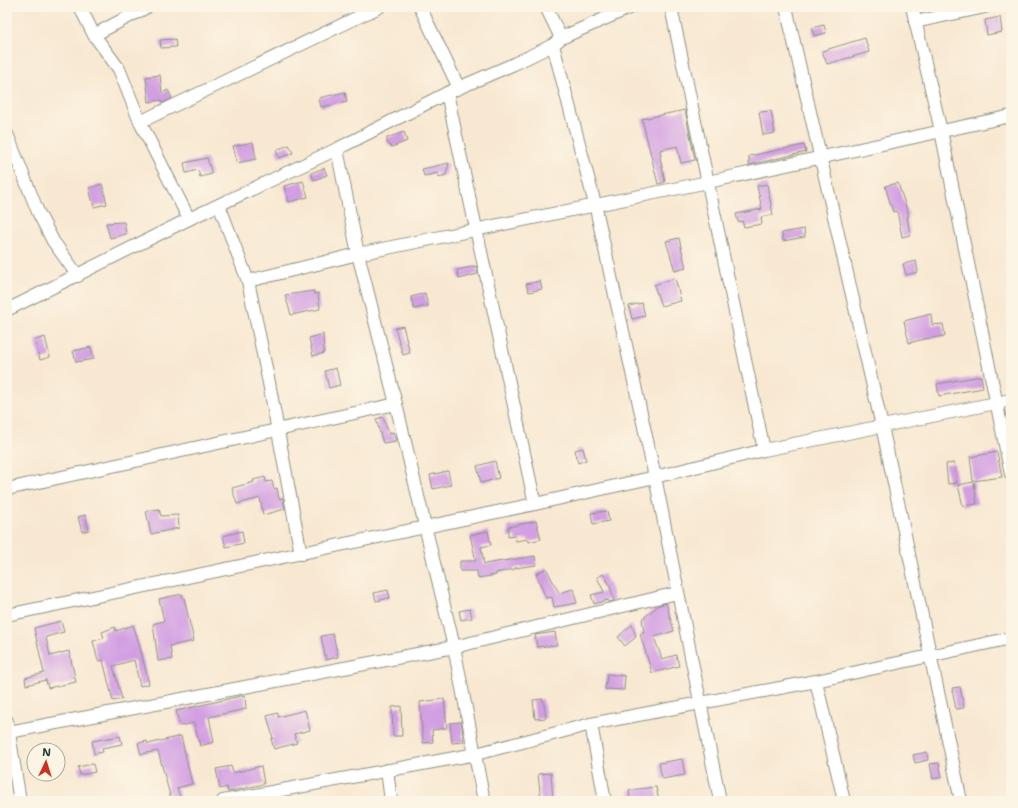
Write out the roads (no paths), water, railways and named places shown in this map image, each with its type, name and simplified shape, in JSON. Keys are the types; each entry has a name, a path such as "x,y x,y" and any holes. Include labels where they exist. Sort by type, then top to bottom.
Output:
{"street":[{"path":"80,7 94,35 119,69 140,122 189,219"},
{"path":"94,35 147,7"},
{"path":"140,122 379,7"},
{"path":"420,7 459,88"},
{"path":"546,7 557,42 595,204 655,477 677,593 720,801"},
{"path":"7,310 78,276 219,204 337,149 447,93 514,64 631,7"},
{"path":"671,7 764,450"},
{"path":"786,7 882,426 961,801"},
{"path":"912,7 941,131 1011,474"},
{"path":"915,22 985,7"},
{"path":"447,93 535,504"},
{"path":"248,281 358,254 595,204 708,182 1011,116"},
{"path":"7,134 38,212 53,241 78,276"},
{"path":"337,149 358,254 396,404 454,647 484,801"},
{"path":"219,204 248,281 301,554"},
{"path":"7,615 535,504 655,477 764,450 1011,400"},
{"path":"7,489 396,404"},
{"path":"20,801 8,726 454,647 677,593"},
{"path":"223,801 281,796 387,770 476,754 591,724 816,681 1011,638"},
{"path":"816,681 844,801"},
{"path":"591,724 605,801"},
{"path":"387,770 391,801"}]}
